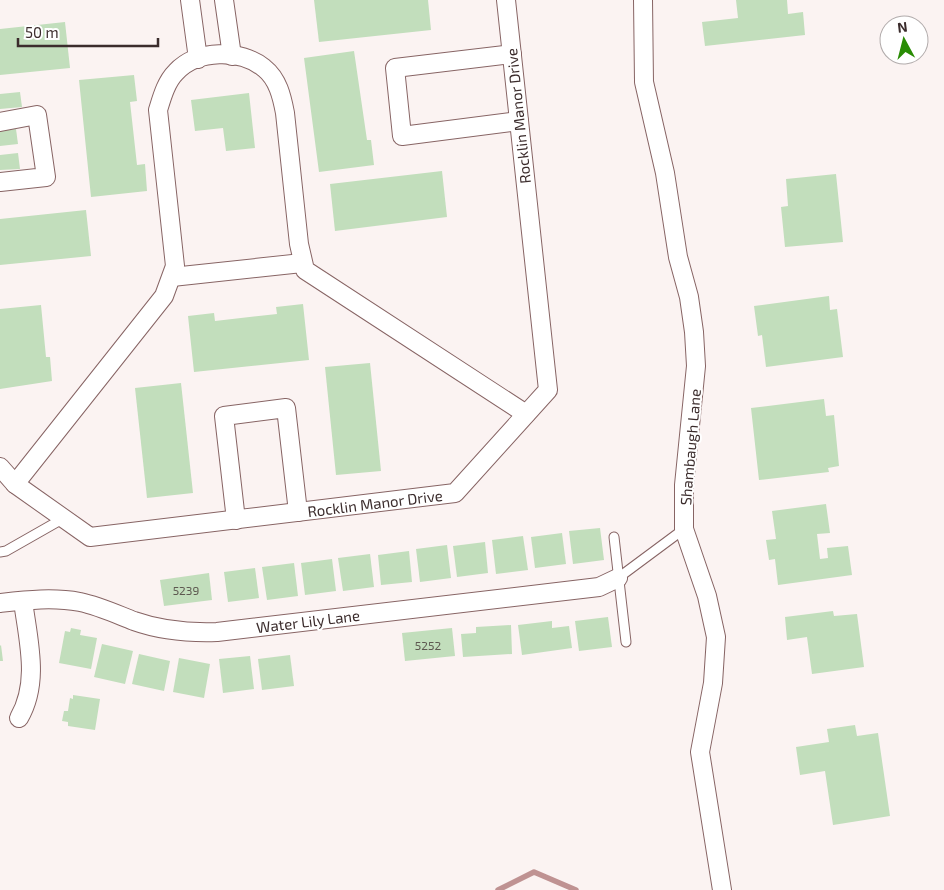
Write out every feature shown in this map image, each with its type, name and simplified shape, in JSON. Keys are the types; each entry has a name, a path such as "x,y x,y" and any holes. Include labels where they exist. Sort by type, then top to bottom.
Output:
{"street":[{"path":"190,0 198,59"},
{"path":"224,0 232,56"},
{"name":"Rocklin Manor Drive","path":"0,467 15,484 90,537 455,493 548,390 506,0"},
{"name":"Shambaugh Lane","path":"643,0 644,82 666,173 678,257 689,297 694,332 696,366 684,485 684,529 707,596 716,637 713,684 700,752 722,890"},
{"path":"15,484 164,296 175,266 158,110 163,93 175,73 186,63 213,54 245,57 265,69 281,91 302,263 305,270 526,414"},
{"path":"512,54 395,68 402,136 519,121"},
{"path":"0,122 37,115 46,177 0,182"},
{"path":"172,277 302,263"},
{"path":"236,520 224,416 286,408 298,512"},
{"name":"Water Lily Lane","path":"0,603 52,599 81,602 164,630 199,633 599,587 618,578"},
{"path":"19,718 25,707 32,683 24,600"}],"lane":[{"path":"0,552 6,551 64,518"},
{"path":"618,578 684,529"},
{"path":"614,537 626,642"}],"building":[{"path":"314,0 428,0 431,30 319,42"},
{"path":"736,0 787,0 788,14 803,12 805,35 705,46 702,22 738,18"},
{"path":"65,22 70,68 0,75 0,29"},
{"path":"354,51 367,140 371,140 374,165 319,172 304,58"},
{"path":"134,75 137,101 130,102 137,165 145,164 147,191 91,197 79,80"},
{"path":"20,92 22,107 0,109 0,94"},
{"path":"249,93 255,148 226,151 223,128 195,131 191,100"},
{"path":"16,129 18,144 0,146 0,130"},
{"path":"18,153 20,169 0,170 0,155"},
{"path":"442,171 447,217 335,231 330,184"},
{"path":"836,174 843,242 785,247 781,207 788,206 786,179"},
{"path":"86,210 91,256 0,265 0,219"},
{"path":"829,296 830,310 837,309 843,357 766,367 762,335 758,336 754,306"},
{"path":"303,304 309,360 194,372 188,316 214,313 215,321 277,314 276,307"},
{"path":"41,305 46,357 50,357 52,381 0,389 0,309"},
{"path":"370,363 381,471 336,475 325,367"},
{"path":"181,383 193,493 147,498 135,388"},
{"path":"824,399 826,416 834,415 839,466 828,468 829,472 759,480 751,408"},
{"path":"826,504 830,533 817,534 820,559 828,558 827,548 848,546 852,575 778,585 775,559 769,560 766,540 776,539 772,511"},
{"path":"600,528 604,560 573,564 569,531"},
{"path":"562,533 566,564 535,568 531,537"},
{"path":"523,536 528,570 496,574 492,540"},
{"path":"485,542 488,573 457,577 453,546"},
{"path":"447,545 451,578 420,582 416,549"},
{"path":"409,551 412,582 381,585 378,555"},
{"path":"370,554 374,587 343,591 338,558"},
{"path":"332,559 336,591 305,595 301,563"},
{"path":"294,563 298,596 267,600 262,567"},
{"path":"255,568 259,598 228,602 224,572"},
{"path":"209,573 212,600 164,606 160,580"},
{"path":"833,611 834,616 857,614 864,667 812,674 807,637 787,640 785,617"},
{"path":"608,617 612,647 579,651 575,621"},
{"path":"552,621 552,628 569,626 572,648 522,655 518,625"},
{"path":"511,625 512,654 463,657 461,634 476,633 476,627"},
{"path":"71,628 81,630 80,635 97,638 91,669 59,663 65,631 70,632"},
{"path":"452,628 455,656 405,661 402,633"},
{"path":"102,644 133,651 125,684 94,677"},
{"path":"1,645 3,661 0,661"},
{"path":"139,654 170,661 164,691 132,684"},
{"path":"290,655 294,686 262,690 258,659"},
{"path":"250,656 254,689 223,693 219,659"},
{"path":"179,658 210,664 204,698 173,692"},
{"path":"73,695 100,699 95,730 68,726 68,722 62,721 64,711 68,711 70,698 73,699"},
{"path":"855,725 857,736 878,733 890,816 833,825 825,771 800,775 796,747 829,742 827,729"}],"waterway":[{"path":"498,890 534,872 576,890"}]}
